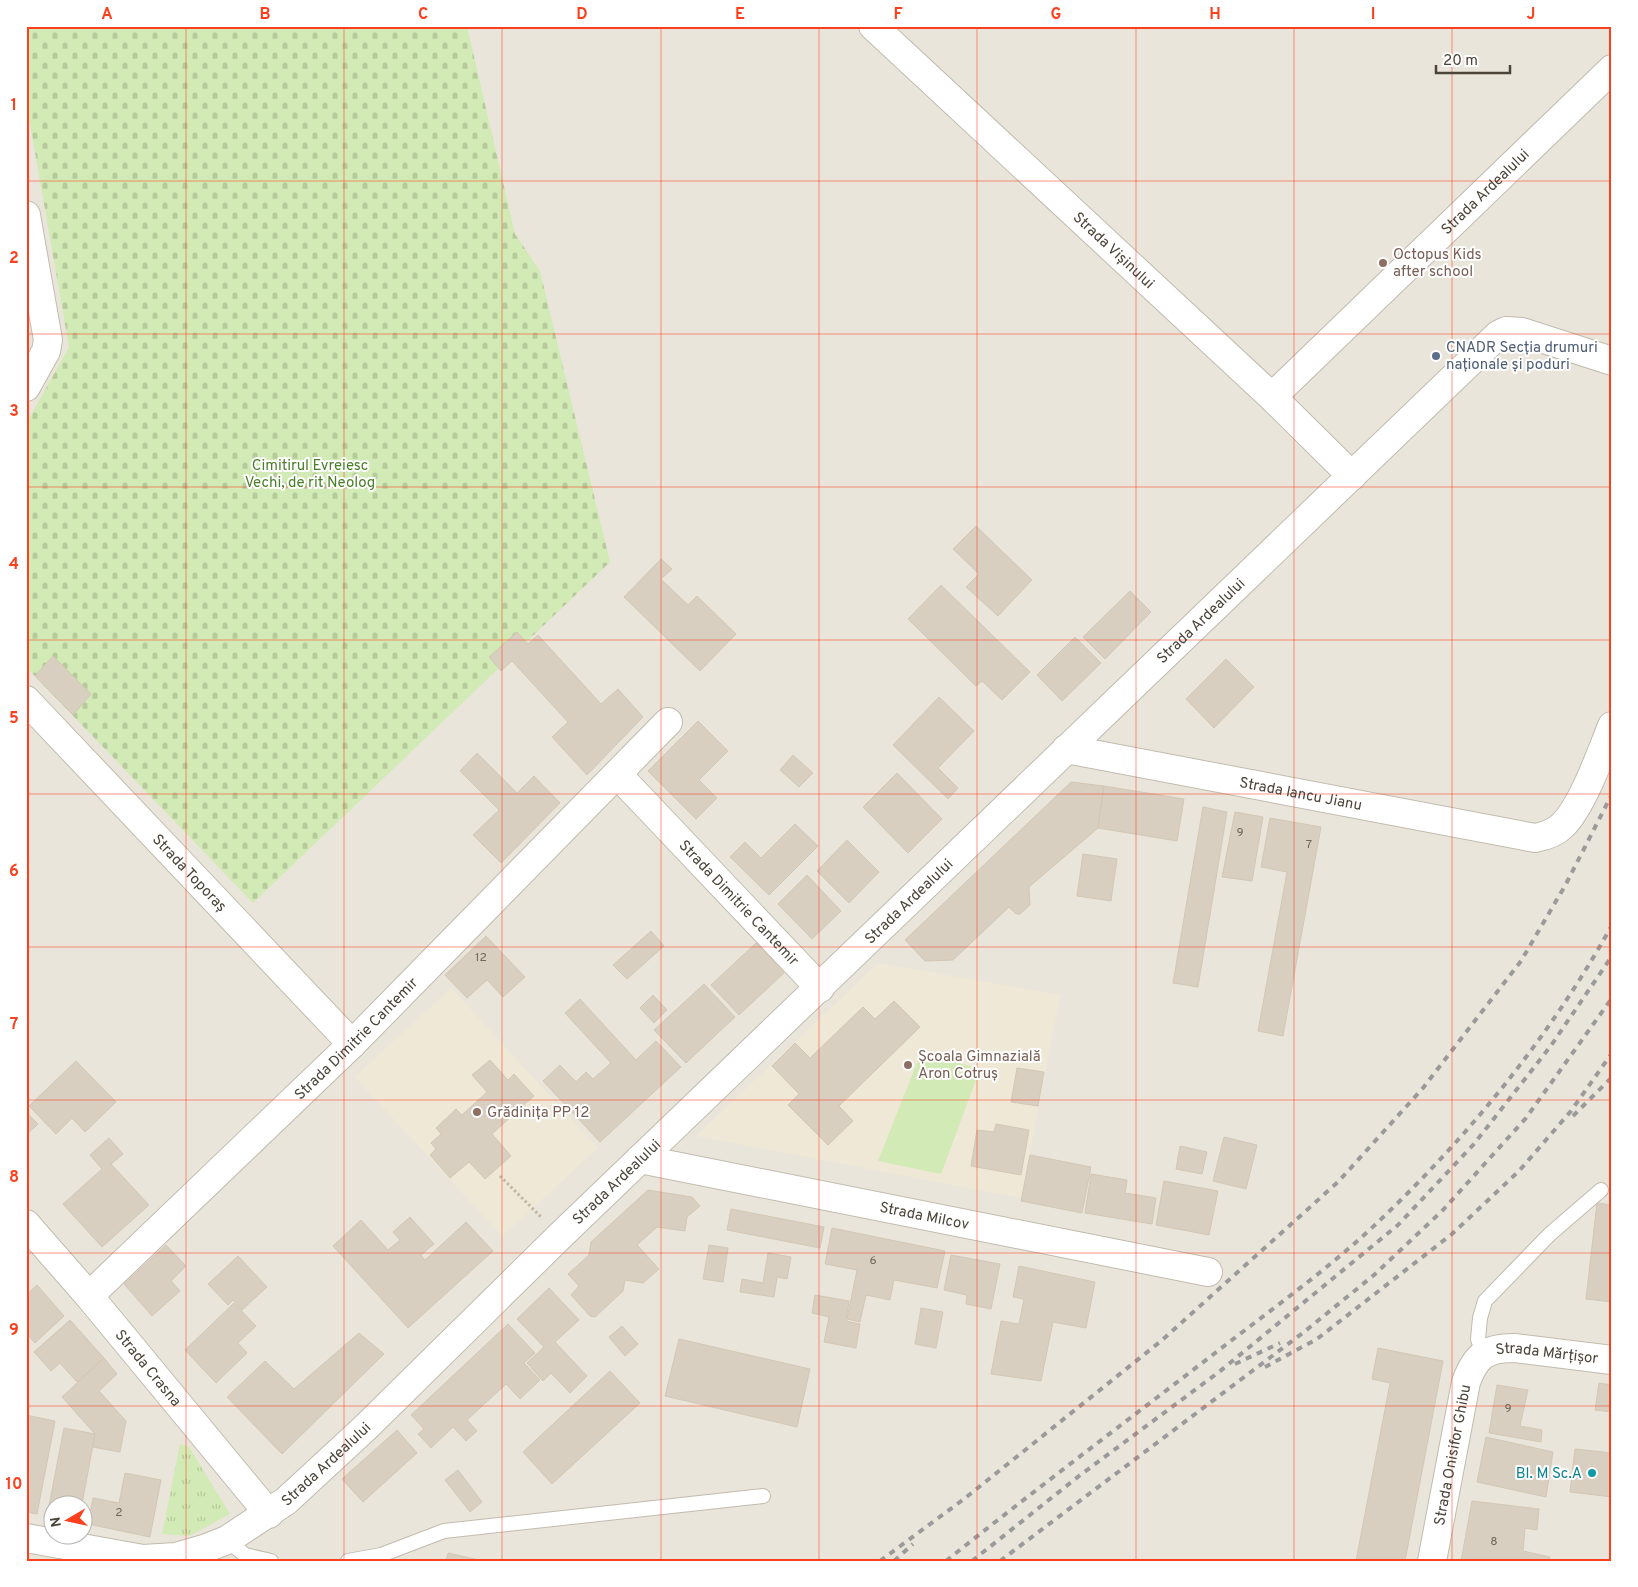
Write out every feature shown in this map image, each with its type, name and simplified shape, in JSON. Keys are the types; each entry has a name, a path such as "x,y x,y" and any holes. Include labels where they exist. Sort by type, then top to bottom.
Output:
{"street":[{"name":"Strada Vișinului","path":"873,26 1272,397 1352,476"},
{"name":"Strada Ardealului","path":"1272,397 1612,69"},
{"path":"26,215 48,340 46,351 26,387"},
{"name":"Strada Ardealului","path":"26,1538 143,1559 176,1557 204,1550 227,1540 269,1514 365,1428 560,1236 1498,335 1506,331 1522,332 1612,361"},
{"name":"Strada Toporaș","path":"26,700 352,1044"},
{"name":"Strada Dimitrie Cantemir","path":"89,1296 352,1044 668,722"},
{"name":"Strada Iancu Jianu","path":"1066,749 1535,838 1546,836 1564,824 1577,804 1612,726"},
{"name":"Strada Dimitrie Cantemir","path":"618,775 820,988"},
{"name":"Strada Milcov","path":"640,1160 1208,1272"},
{"name":"Strada Crasna","path":"26,1224 89,1296 269,1514"},
{"name":"Strada Mărțișor","path":"1483,1354 1499,1348 1515,1348 1612,1360"},
{"name":"Strada Onisifor Ghibu","path":"1432,1561 1466,1382 1472,1367 1483,1354"}],"lane":[{"path":"1483,1354 1478,1339 1480,1318 1485,1301 1550,1234 1602,1190"},
{"path":"348,1561 381,1555 444,1531 763,1496"},
{"path":"227,1540 245,1555 271,1561"}],"path":[{"path":"500,1176 560,1236"}],"shaded area":[{"path":"26,26 1612,26 1612,1561 26,1561"},
{"name":"Școala Gimnazială Aron Cotruș","path":"878,963 1060,995 1021,1198 696,1136"},
{"name":"Grădinița PP 12","path":"451,988 598,1148 502,1236 355,1077"}],"green space":[{"name":"Cimitirul Evreiesc Vechi, de rit Neolog","path":"26,26 467,26 515,234 540,271 610,562 253,903 26,667 26,424 69,347 26,101"},
{"path":"921,1053 980,1069 941,1174 878,1161"},
{"path":"180,1444 189,1447 230,1514 189,1536 162,1534"}],"building":[{"path":"976,526 1032,580 998,616 966,587 979,574 953,549"},
{"path":"661,559 672,569 661,579 688,605 697,596 736,634 700,671 624,597"},
{"path":"941,585 1030,672 1002,700 982,681 976,686 908,619"},
{"path":"1130,591 1151,612 1105,659 1083,637"},
{"path":"517,632 528,644 538,635 601,704 618,689 643,717 587,775 552,737 568,722 512,661 501,671 489,657"},
{"path":"1075,637 1101,663 1062,701 1037,675"},
{"path":"53,656 91,694 73,715 35,676"},
{"path":"1226,659 1254,687 1214,728 1186,699"},
{"path":"939,697 974,731 938,768 958,788 948,799 893,745"},
{"path":"698,721 728,751 699,780 717,798 696,819 648,771"},
{"path":"477,753 517,793 534,776 560,803 501,863 473,835 499,810 460,771"},
{"path":"793,755 813,773 799,787 780,770"},
{"path":"897,773 942,819 908,853 863,807"},
{"path":"1071,782 1104,786 1098,828 1029,887 1030,905 1020,914 1016,914 1009,907 953,960 925,961 905,940"},
{"path":"1104,786 1184,799 1177,841 1098,828"},
{"path":"1203,807 1227,812 1198,987 1173,983"},
{"path":"1235,812 1263,817 1252,881 1222,877"},
{"path":"1270,818 1321,827 1283,1036 1258,1031 1287,872 1261,867"},
{"path":"795,824 818,846 769,895 730,857 745,842 761,858"},
{"path":"847,840 879,872 849,903 817,871"},
{"path":"1083,854 1117,859 1111,901 1077,896"},
{"path":"807,875 841,911 812,939 778,904"},
{"path":"651,931 664,946 627,979 613,965"},
{"path":"486,936 525,977 503,997 487,980 467,998 445,975"},
{"path":"756,943 784,973 739,1015 711,985"},
{"path":"704,984 735,1017 686,1063 654,1030"},
{"path":"653,995 667,1010 654,1023 640,1008"},
{"path":"580,999 636,1060 656,1041 681,1067 600,1142 543,1081 560,1065 576,1082 586,1072 593,1079 611,1063 565,1013"},
{"path":"894,1001 920,1027 839,1106 853,1121 828,1145 788,1105 799,1094 772,1066 795,1043 810,1058 863,1007 875,1019"},
{"path":"490,1060 508,1080 514,1074 534,1096 492,1134 511,1156 485,1179 469,1162 450,1178 430,1155 436,1149 431,1143 441,1134 436,1128 456,1109 462,1115 487,1092 472,1075"},
{"path":"76,1061 116,1102 85,1132 72,1118 56,1134 29,1106"},
{"path":"1017,1068 1044,1072 1038,1106 1011,1102"},
{"path":"26,1112 38,1124 26,1135"},
{"path":"996,1124 1029,1130 1021,1175 971,1166 977,1130 994,1132"},
{"path":"1224,1137 1257,1145 1246,1189 1213,1181"},
{"path":"109,1138 123,1154 111,1164 149,1205 102,1247 63,1204 102,1169 90,1155"},
{"path":"1180,1146 1207,1152 1202,1174 1176,1169"},
{"path":"1030,1155 1091,1167 1082,1213 1021,1201"},
{"path":"1091,1174 1127,1180 1125,1193 1156,1198 1152,1224 1085,1213"},
{"path":"1164,1181 1218,1191 1209,1235 1156,1225"},
{"path":"648,1190 692,1197 700,1206 687,1217 685,1231 657,1227 637,1245 659,1269 643,1283 625,1280 623,1291 595,1317 590,1316 571,1295 579,1286 568,1274 589,1255 591,1242"},
{"path":"1597,1203 1612,1205 1612,1302 1586,1299"},
{"path":"731,1209 824,1227 820,1248 727,1230"},
{"path":"410,1217 434,1244 421,1255 425,1260 466,1222 493,1251 408,1328 333,1246 361,1220 388,1250 400,1240 393,1232"},
{"path":"832,1228 945,1251 937,1288 894,1280 890,1300 866,1295 860,1322 847,1319 857,1270 825,1264"},
{"path":"166,1245 186,1266 171,1281 180,1291 152,1316 124,1284"},
{"path":"709,1245 728,1248 723,1282 703,1279"},
{"path":"768,1253 791,1257 787,1279 777,1277 774,1297 740,1292 742,1279 763,1283"},
{"path":"951,1255 1000,1264 991,1309 966,1304 967,1295 944,1290"},
{"path":"238,1256 267,1287 242,1310 233,1300 228,1305 208,1284"},
{"path":"1019,1266 1095,1282 1086,1328 1053,1322 1041,1381 991,1374 1001,1321 1019,1324 1024,1299 1013,1297"},
{"path":"37,1285 64,1316 35,1343 26,1333 26,1295"},
{"path":"549,1288 579,1320 555,1342 587,1376 570,1393 551,1373 543,1381 527,1363 544,1347 517,1319"},
{"path":"815,1295 849,1301 846,1321 860,1324 856,1348 824,1342 829,1317 812,1313"},
{"path":"234,1303 256,1326 238,1343 247,1353 216,1383 185,1350"},
{"path":"921,1308 943,1312 936,1348 915,1344"},
{"path":"70,1320 104,1358 77,1382 60,1363 51,1371 34,1352"},
{"path":"508,1324 535,1353 524,1363 540,1380 520,1399 506,1384 467,1420 477,1431 466,1441 453,1427 431,1448 418,1434 424,1429 411,1415"},
{"path":"622,1326 638,1344 625,1356 609,1337"},
{"path":"359,1333 384,1354 282,1454 227,1397 265,1361 294,1389"},
{"path":"679,1339 810,1369 797,1427 665,1396"},
{"path":"1378,1348 1443,1361 1405,1561 1356,1561 1390,1383 1372,1379"},
{"path":"104,1358 117,1374 99,1391 126,1421 120,1452 93,1447 95,1434 62,1397"},
{"path":"610,1371 640,1403 552,1484 523,1452"},
{"path":"1599,1383 1612,1385 1612,1412 1595,1410"},
{"path":"1497,1385 1528,1390 1520,1426 1542,1430 1541,1442 1489,1433"},
{"path":"26,1415 55,1421 37,1514 26,1512"},
{"path":"64,1428 95,1434 84,1494 51,1494"},
{"path":"397,1430 417,1453 363,1502 342,1479"},
{"path":"1486,1437 1553,1452 1546,1497 1477,1482"},
{"name":"Bl. M Sc.A","path":"1575,1449 1612,1453 1612,1497 1570,1492"},
{"path":"458,1470 482,1502 470,1512 445,1480"},
{"path":"125,1473 161,1480 150,1537 92,1525 93,1498 119,1503"},
{"path":"1472,1501 1539,1509 1537,1530 1525,1528 1523,1551 1550,1557 1549,1561 1461,1561"},
{"path":"448,1553 483,1561 446,1561"}],"railway":[{"path":"880,1561 964,1499 1161,1341 1338,1182 1423,1088 1521,961 1566,884 1612,794"},
{"path":"946,1561 1299,1289 1376,1224 1443,1156 1505,1084 1562,1007 1612,925"},
{"path":"972,1561 1079,1476 1219,1372 1398,1225 1474,1144 1550,1047 1612,956"},
{"path":"1000,1561 1304,1332 1374,1275 1443,1210 1526,1118 1612,998"},
{"path":"1265,1367 1317,1339 1452,1234 1519,1171 1571,1111 1612,1053"},
{"path":"1573,1116 1612,1077"},
{"path":"1235,1364 1280,1343"},
{"path":"894,1561 913,1544"}],"place":[{"name":"Octopus Kids after school","path":"1383,263"},
{"name":"CNADR Secția drumuri naționale și poduri","path":"1436,356"},
{"name":"Școala Gimnazială Aron Cotruș","path":"908,1065"},
{"name":"Grădinița PP 12","path":"477,1112"},
{"name":"Bl. M Sc.A","path":"1592,1473"}]}
